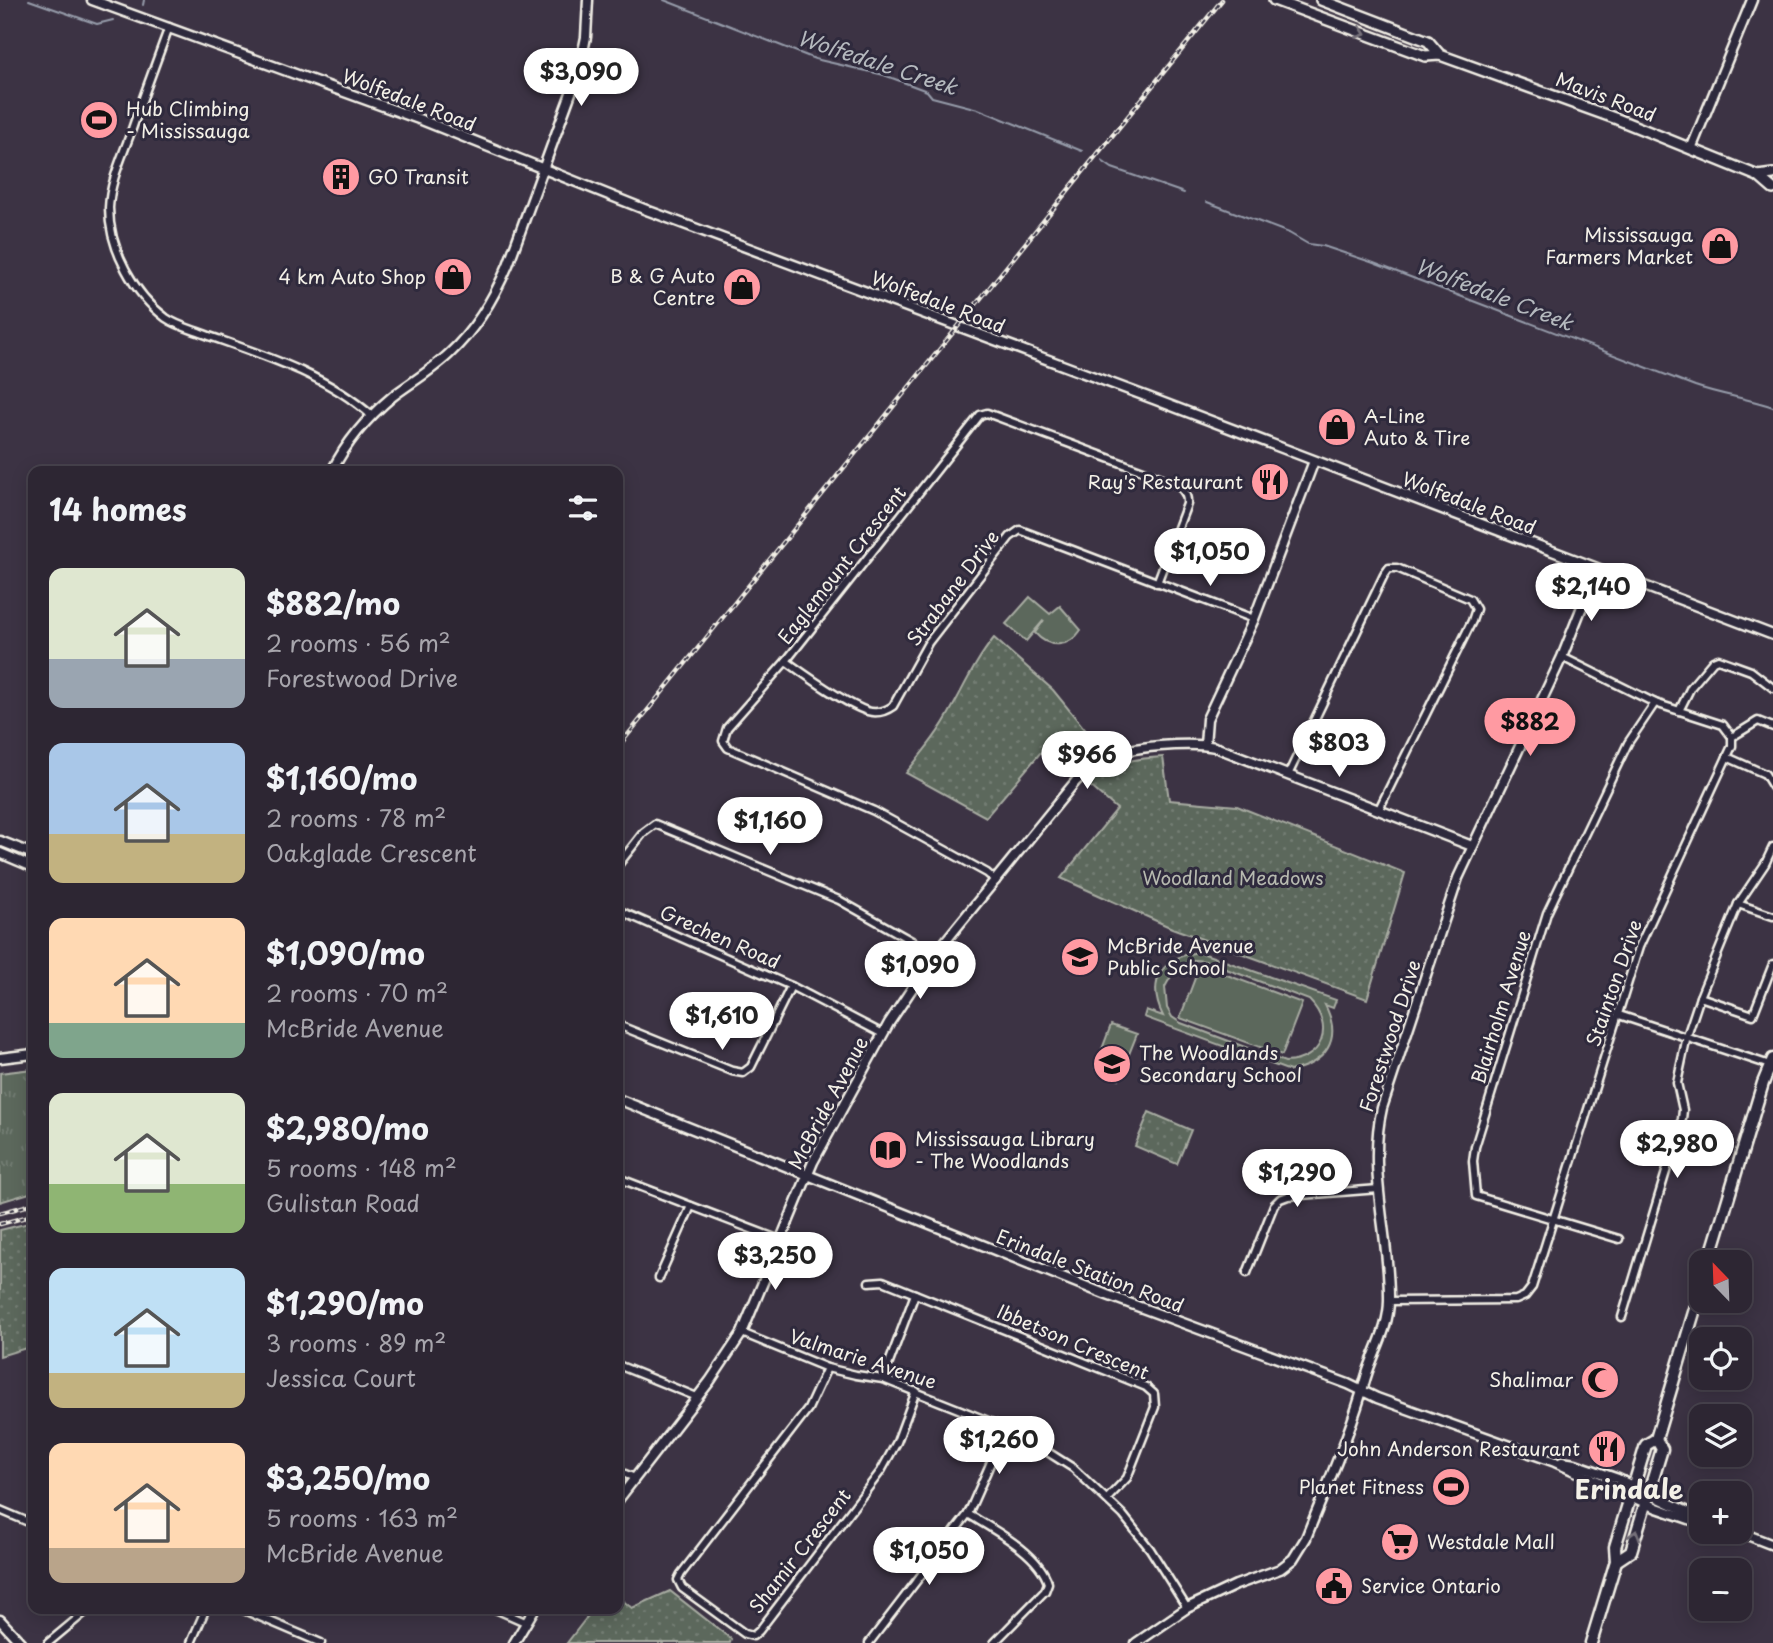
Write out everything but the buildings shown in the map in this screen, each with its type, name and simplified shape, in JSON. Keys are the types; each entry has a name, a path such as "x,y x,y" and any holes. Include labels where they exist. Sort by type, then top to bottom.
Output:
{"main road":[{"name":"Mavis Road","path":"1274,0 1425,56 1440,55 1617,119 1758,176 1773,189"},
{"name":"Mavis Road","path":"1321,0 1428,41 1440,55"},
{"path":"1758,176 1773,173"},
{"path":"1713,1250 1772,1063"},
{"path":"1591,1643 1616,1561 1615,1548 1646,1445 1656,1439 1694,1313"},
{"path":"1616,1561 1630,1551 1662,1449 1656,1439"}],"street":[{"name":"Wolfedale Road","path":"92,0 424,121 543,169 1773,635"},
{"path":"335,466 372,416 448,355 476,324 502,279 579,71 586,37 587,0"},
{"path":"1691,149 1752,0"},
{"path":"169,27 114,178 109,209 114,239 127,273 138,290 167,319 318,379 357,403 372,416"},
{"name":"Eaglemount Crescent","path":"996,881 987,873 874,811 728,748 723,741 727,728 786,661 980,415 987,413 1180,486 1188,496 1187,503 1157,583"},
{"path":"1205,744 1207,719 1254,619 1314,461"},
{"name":"Strabane Drive","path":"786,661 831,691 868,711 886,711 893,706 928,643 1010,537 1020,530 1254,619"},
{"path":"1288,775 1384,575 1389,568 1397,568 1471,599 1476,609 1379,809"},
{"name":"Forestwood Drive","path":"1136,1643 1187,1608 1275,1572 1293,1559 1306,1538 1386,1325 1389,1301 1379,1189 1377,1129 1382,1108 1458,878 1562,657 1597,569"},
{"path":"1562,657 1656,703 1723,726 1732,737 1758,721 1773,727"},
{"path":"1678,711 1691,687 1713,661 1718,659 1751,671 1773,688"},
{"name":"Blairholm Avenue","path":"1619,1239 1476,1196 1473,1187 1473,1161 1547,913 1628,743 1656,703"},
{"name":"Stainton Drive","path":"1389,1301 1516,1300 1525,1296 1532,1287 1555,1221 1639,947 1727,757 1732,737"},
{"name":"McBride Avenue","path":"623,1494 718,1370 742,1333 808,1175 883,1034 935,954 1076,781 1103,759 1124,751 1205,744 1472,846"},
{"path":"1727,757 1765,774 1773,786"},
{"path":"623,859 643,833 655,824 839,900 935,954"},
{"path":"0,841 28,852"},
{"path":"1622,1317 1682,1119 1683,1110 1677,1083 1687,1036 1738,904 1773,847"},
{"path":"0,853 28,865"},
{"path":"1738,904 1773,916"},
{"name":"Grechen Road","path":"623,912 791,986 883,1034"},
{"path":"1700,997 1753,1014 1773,964"},
{"path":"623,1027 743,1073 751,1067 791,986"},
{"path":"1619,1016 1772,1063"},
{"path":"0,1058 28,1055"},
{"name":"Erindale Station Road","path":"623,1101 1107,1295 1377,1398 1555,1462 1575,1464 1689,1519"},
{"path":"623,1180 780,1240"},
{"path":"1247,1273 1274,1205 1280,1199 1288,1196 1379,1189"},
{"path":"659,1278 691,1206"},
{"name":"Ibbetson Crescent","path":"869,1282 883,1281 1146,1387 1154,1394 1154,1407 1127,1478 1107,1499"},
{"path":"883,1379 915,1294"},
{"name":"Valmarie Avenue","path":"742,1333 827,1368 883,1379 1006,1427 1073,1468 1123,1515 1150,1549 1187,1608"},
{"path":"623,1367 697,1397"},
{"name":"Shamir Crescent","path":"827,1368 808,1409 678,1580 681,1588 745,1634 753,1636 759,1631 881,1472 897,1442 916,1391"},
{"path":"869,1643 968,1514 1006,1427"},
{"path":"623,1473 635,1478"},
{"path":"0,1510 28,1522"},
{"path":"968,1514 1004,1536 1041,1567 1048,1583 1045,1591 994,1643"},
{"path":"1752,1537 1773,1545"},
{"path":"48,1643 83,1614"},
{"path":"191,1643 203,1614"},
{"path":"251,1614 302,1639 321,1643"},
{"path":"507,1614 525,1622"},
{"path":"514,1643 531,1614"},
{"path":"0,1620 21,1643"}],"green space":[{"path":"1030,597 1050,614 1060,606 1081,630 1065,643 1053,644 1035,633 1044,620 1026,641 1006,624"},
{"path":"994,638 1053,690 1101,749 1070,775 1041,752 986,817 906,773 941,727 976,664"},
{"name":"Woodland Meadows","path":"1163,757 1169,800 1237,806 1405,873 1367,999 1172,928 1061,878 1117,809 1088,784 1122,763"},
{"path":"1199,952 1336,1000 1333,1008 1325,1005 1332,1029 1328,1048 1313,1062 1290,1071 1144,1017 1146,1010 1163,1016 1156,992 1157,982 1167,965 1186,955","holes":["1194,960 1205,961 1309,1000 1322,1021 1321,1041 1316,1049 1308,1056 1285,1062 1181,1023 1172,1017 1167,1008 1165,987 1175,969"]},
{"path":"1200,965 1302,1003 1282,1055 1180,1018"},
{"path":"1111,1025 1137,1034 1119,1079 1095,1068"},
{"path":"28,1070 28,1194 0,1202 0,1073"},
{"path":"1149,1112 1191,1130 1177,1164 1135,1146"},
{"path":"28,1223 28,1348 0,1356 0,1230"},
{"path":"670,1591 731,1639 730,1643 567,1643 589,1614 623,1614 623,1601 632,1608"}],"waterway":[{"name":"Wolfedale Creek","path":"29,0 97,24 113,20"},
{"name":"Wolfedale Creek","path":"143,5 144,0"},
{"name":"Wolfedale Creek","path":"664,0 815,59 884,75 927,91 932,97 978,109 1082,151"},
{"name":"Wolfedale Creek","path":"1102,161 1112,168 1184,193"},
{"name":"Wolfedale Creek","path":"1207,202 1289,233 1308,244 1323,246 1371,262 1695,386 1773,407"}],"railway":[{"path":"623,741 1222,0"},
{"path":"0,1213 28,1205"},
{"path":"0,1224 28,1216"}],"place":[{"name":"Hub Climbing - Mississauga","path":"99,120"},
{"name":"GO Transit","path":"341,177"},
{"name":"Mississauga Farmers Market","path":"1720,246"},
{"name":"4 km Auto Shop","path":"453,277"},
{"name":"B & G Auto Centre","path":"742,287"},
{"name":"A-Line Auto & Tire","path":"1337,427"},
{"name":"Ray's Restaurant","path":"1270,482"},
{"name":"McBride Avenue Public School","path":"1080,957"},
{"name":"The Woodlands Secondary School","path":"1112,1064"},
{"name":"Mississauga Library - The Woodlands","path":"888,1150"},
{"name":"Shalimar","path":"1600,1380"},
{"name":"John Anderson Restaurant","path":"1607,1449"},
{"name":"Planet Fitness","path":"1451,1487"},
{"name":"Westdale Mall","path":"1400,1542"},
{"name":"Service Ontario","path":"1334,1586"}],"district":[{"name":"Erindale","path":"1629,1490"}]}
